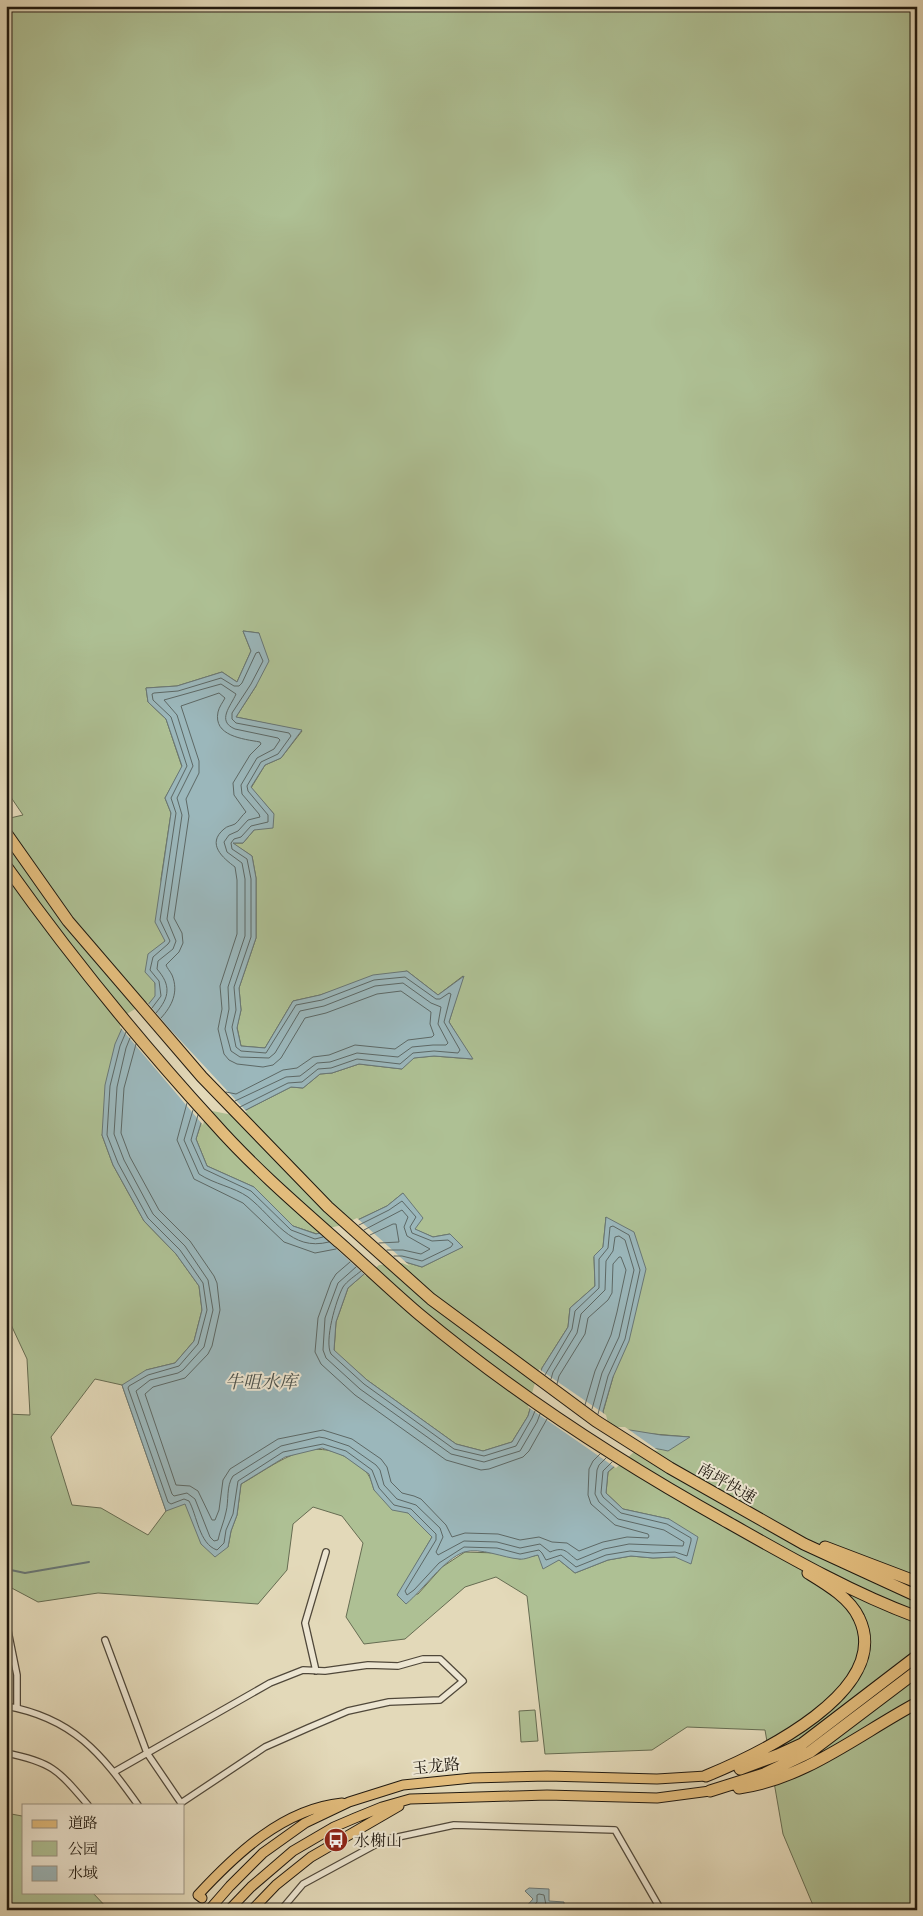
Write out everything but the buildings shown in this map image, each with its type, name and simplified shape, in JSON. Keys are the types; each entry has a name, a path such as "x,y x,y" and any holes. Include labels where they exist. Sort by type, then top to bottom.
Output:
{"highway":[{"name":"南坪快速","path":"6,833 68,920 202,1077 328,1207 432,1299 513,1361 596,1421 670,1468 767,1525"},
{"name":"南坪快速","path":"6,866 46,922 99,990 215,1125 295,1204 421,1316 501,1378 584,1437 660,1485 756,1539"},
{"path":"767,1525 917,1582"},
{"path":"767,1525 830,1557 917,1596"},
{"path":"756,1539 892,1608 917,1617"},
{"path":"706,1776 742,1762 803,1726 850,1682 860,1666 864,1648 864,1632 859,1617 850,1605 838,1593 756,1539"},
{"path":"710,1791 764,1774 810,1752 881,1692 917,1656"},
{"path":"706,1776 758,1763 802,1744 881,1692 917,1671"},
{"path":"710,1791 756,1786 808,1766 917,1703"}],"main road":[{"name":"玉龙路","path":"209,1910 263,1853 305,1823 349,1802 403,1785 472,1778 547,1776 657,1779 706,1776"},
{"name":"玉龙路","path":"229,1910 251,1887 293,1851 334,1827 382,1807 410,1800 547,1795 657,1798 710,1791"},
{"path":"252,1910 276,1885 311,1857 410,1800"},
{"path":"202,1898 198,1895 218,1874 244,1851 292,1817 322,1806 349,1802"}],"street":[{"path":"316,1671 305,1623 326,1552"},
{"path":"6,1621 17,1675 17,1708"},
{"path":"105,1640 147,1753 181,1803 265,1747 308,1728 348,1711 389,1702 440,1700 463,1681 440,1659 424,1659 398,1666 368,1666 325,1672 303,1670 270,1683 147,1753 114,1772"},
{"path":"6,1706 45,1717 72,1731 102,1756 137,1804"},
{"path":"6,1753 34,1758 50,1766 63,1776 87,1804"},
{"path":"281,1910 303,1884 384,1840 454,1824 615,1830 661,1910"}],"green space":[{"path":"6,6 917,6 917,1910 815,1910 783,1834 765,1730 687,1727 652,1750 545,1754 527,1596 496,1577 465,1587 405,1639 364,1644 346,1617 363,1543 342,1516 313,1507 293,1524 287,1570 258,1604 98,1593 38,1602 6,1585 6,1414 30,1415 27,1359 6,1314 6,819 23,815 6,790","holes":["243,631 259,633 256,686 236,717 302,731 281,758 265,765 251,788 274,814 254,830 243,843 232,843 252,856 256,878 256,938 239,988 241,1010 237,1027 241,1046 265,1048 293,1001 407,971 438,995 463,976 449,1022 472,1059 434,1056 413,1058 402,1069 359,1064 332,1073 320,1074 303,1088 291,1087 238,1114 206,1107 196,1139 207,1166 254,1187 293,1226 317,1234 343,1227 387,1206 403,1193 414,1229 433,1237 450,1234 462,1247 422,1267 402,1261 378,1262 348,1288 336,1322 334,1351 367,1380 456,1444 483,1451 512,1442 528,1416 542,1368 568,1327 570,1308 595,1286 594,1257 603,1247 606,1217 613,1377 603,1412 607,1430 689,1437 633,1450 608,1472 606,1493 623,1509 669,1519 675,1557 631,1556 608,1560 575,1573 559,1560 538,1555 520,1559 497,1553 465,1552 442,1567 418,1594 398,1595 432,1537 408,1513 374,1490 369,1476 361,1468 337,1453 322,1450 308,1450 295,1454 281,1460 241,1484 237,1515 228,1547 185,1504 146,1370 175,1363 194,1341 202,1310 199,1286 176,1254 144,1221 113,1165 102,1135 147,1006 156,996 155,983 165,941 161,879 171,813 165,798 182,767 166,719 148,702 146,688 177,686 222,672 237,682 251,651","95,1379 122,1385 166,1511 148,1535 101,1508 72,1505 51,1437"]},
{"path":"535,1710 538,1741 521,1742 519,1711"},
{"path":"6,1813 22,1816 22,1894 94,1894 109,1910 6,1910"}],"water":[{"name":"牛咀水库","path":"243,631 259,633 269,661 236,717 302,730 281,758 265,765 251,787 274,814 273,828 254,830 243,843 233,843 252,856 256,878 256,938 239,988 241,1010 237,1028 241,1046 265,1048 293,1001 320,995 373,975 407,971 438,995 464,976 449,1022 473,1059 434,1056 414,1058 402,1069 359,1064 332,1073 320,1074 303,1088 291,1087 238,1114 206,1107 196,1139 207,1166 254,1187 293,1226 316,1234 343,1227 387,1206 403,1193 423,1218 415,1229 433,1237 450,1234 463,1247 422,1267 402,1261 378,1262 348,1288 336,1322 334,1350 367,1380 456,1444 483,1451 512,1442 528,1416 542,1368 568,1327 570,1308 595,1286 594,1256 603,1247 606,1217 634,1232 646,1269 629,1341 613,1377 603,1411 607,1430 630,1430 690,1437 668,1451 648,1448 628,1454 608,1472 606,1493 623,1509 669,1519 698,1537 691,1564 675,1557 631,1556 608,1560 575,1573 559,1560 543,1569 538,1555 521,1559 470,1551 464,1552 449,1561 406,1604 397,1595 432,1537 408,1513 392,1510 374,1490 369,1474 344,1456 322,1448 285,1457 241,1484 237,1515 228,1547 215,1557 201,1544 185,1504 166,1511 122,1385 146,1370 175,1363 194,1341 202,1310 199,1286 176,1254 144,1221 113,1165 102,1135 105,1085 115,1044 127,1017 147,1006 155,996 155,983 145,972 148,954 165,941 155,922 171,813 165,798 182,766 166,719 148,702 146,688 177,686 222,672 237,682 251,651"},
{"path":"529,1888 549,1889 549,1901 564,1902 564,1910 523,1910 533,1899 525,1891"}],"pier":[{"path":"147,1002 247,1112 238,1116 207,1110 203,1125 120,1027 125,1015"},
{"path":"357,1218 410,1266 402,1263 379,1265 366,1276 317,1231 342,1225"},
{"path":"539,1369 606,1415 609,1427 625,1427 659,1451 634,1452 616,1468 528,1407"}],"waterway":[{"path":"6,1569 25,1573 89,1562"}],"place":[{"name":"水榭山","path":"336,1840"}]}
